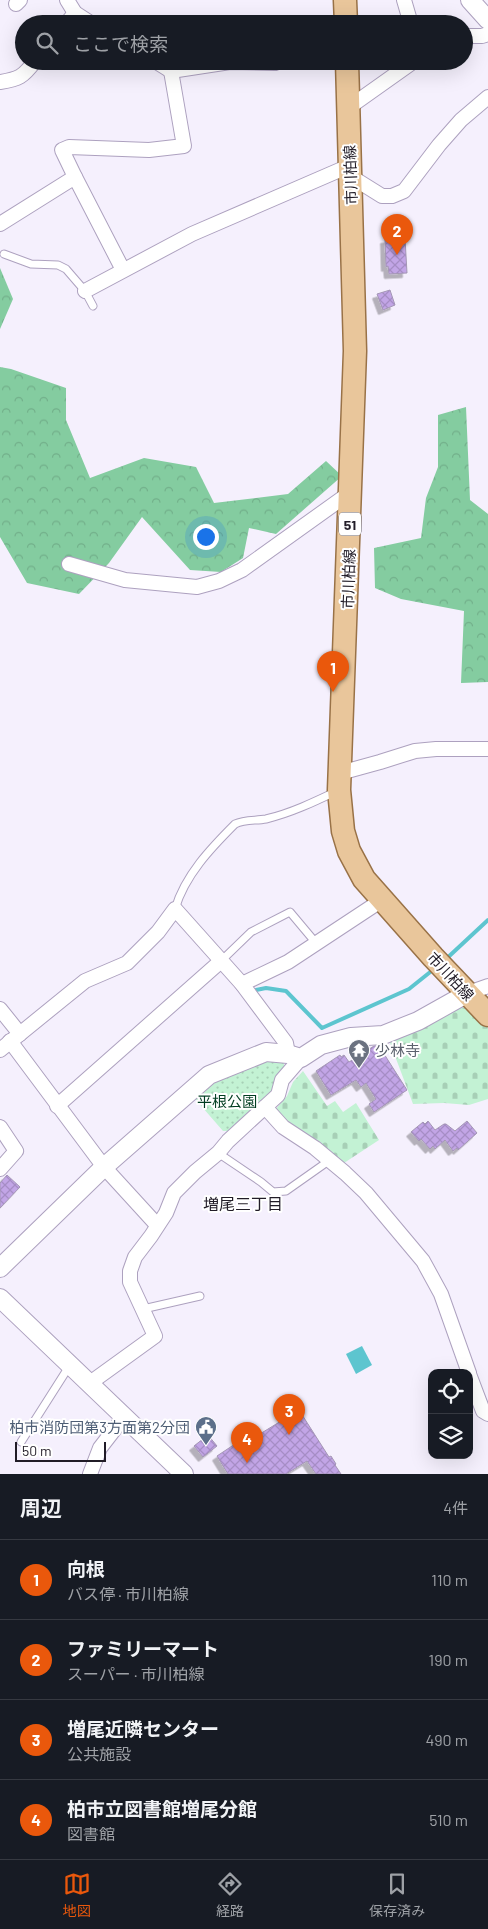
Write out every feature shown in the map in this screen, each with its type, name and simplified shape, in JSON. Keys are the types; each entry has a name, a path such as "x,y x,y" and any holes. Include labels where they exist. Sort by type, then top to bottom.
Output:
{"main road":[{"path":"345,0 346,15"},
{"name":"市川柏線","path":"347,70 355,351 340,781 343,831 349,851 364,879 439,963 478,990 488,1015"}],"street":[{"path":"67,0 78,15"},
{"path":"404,0 408,15"},
{"path":"470,0 488,20"},
{"path":"473,36 488,34"},
{"path":"0,82 18,79 28,70"},
{"path":"123,270 62,150 69,147 149,150 184,146 171,71 178,70"},
{"path":"348,108 402,70"},
{"path":"85,291 204,229 350,171 382,196 392,196 404,191 456,126 488,97"},
{"path":"0,224 75,177"},
{"path":"69,564 125,580 197,587 219,582 242,570 351,492"},
{"path":"340,781 380,762 415,751 488,749"},
{"path":"242,984 288,962 382,900"},
{"path":"10,1041 85,981 127,963 158,932 176,909 242,984 295,1056"},
{"path":"57,1106 221,961"},
{"path":"0,1268 104,1167 209,1075 266,1052 295,1056 321,1045 351,1037 383,1035 418,1021 478,990"},
{"path":"0,1009 10,1041 57,1106 104,1167 157,1226"},
{"path":"90,1383 155,1336 130,1282 130,1271 134,1257 166,1213 174,1193 194,1172 218,1153 228,1141 278,1095 282,1080 295,1056"},
{"path":"265,1107 283,1127 316,1148 366,1193 423,1261 441,1294 468,1369"},
{"path":"0,1127 16,1151 0,1169"},
{"path":"0,1298 184,1474"},
{"path":"473,1385 482,1411 488,1414"},
{"path":"90,1474 100,1448 124,1416"}],"lane":[{"path":"4,254 31,264 58,265 66,269 85,291 93,306"},
{"path":"176,909 178,900 201,860 235,824 242,821 280,815 340,781"},
{"path":"221,961 251,932 290,912 316,943"},
{"path":"218,1153 273,1192 286,1191 330,1160"},
{"path":"143,1309 200,1296"},
{"path":"20,1442 70,1365"}],"green space":[{"path":"0,268 13,299 0,329"},
{"path":"0,367 66,388 66,420 90,478 144,458 196,467 214,503 288,494 326,461 342,476 276,534 249,528 243,558 221,572 190,570 142,517 109,563 79,594 27,583 0,537"},
{"path":"466,407 470,500 488,514 488,682 461,683 464,611 401,599 375,588 374,548 421,538 426,498 438,467 438,415"},
{"path":"456,1007 471,1008 488,1028 488,1099 469,1105 444,1103 413,1104 389,1040"},
{"name":"平根公園","path":"267,1060 284,1060 283,1071 273,1091 256,1109 229,1131 223,1131 196,1100 197,1094 217,1080"},
{"path":"303,1071 327,1106 335,1101 343,1112 356,1103 379,1140 344,1163 315,1141 286,1123 275,1110 287,1096 293,1082"}],"water":[{"path":"362,1346 372,1365 356,1374 346,1354"}],"building":[{"path":"405,238 407,273 389,274 388,266 386,267 385,239"},
{"path":"390,290 395,305 383,310 377,294"},
{"path":"374,1046 379,1046 407,1090 374,1112 369,1104 376,1099 366,1083 361,1087 356,1080 331,1095 316,1071 340,1055 341,1057 344,1055 349,1062"},
{"path":"428,1121 435,1130 446,1124 455,1131 467,1121 477,1133 458,1150 457,1148 453,1151 445,1140 435,1149 433,1146 430,1149 411,1132 423,1122 425,1124"},
{"path":"7,1175 20,1187 0,1208 0,1183"},
{"path":"299,1410 329,1457 331,1456 341,1474 316,1474 307,1461 286,1474 228,1474 217,1456 241,1440 243,1443 255,1437"},
{"name":"柏市消防団第3方面第2分団","path":"208,1435 217,1446 203,1457 194,1446"}],"waterway":[{"path":"445,960 488,920"},
{"path":"256,990 266,988 286,991 322,1028 409,989 434,969"}],"place":[{"name":"ファミリーマート","path":"397,255"},
{"name":"向根","path":"333,692"},
{"name":"少林寺","path":"359,1069"},
{"name":"増尾近隣センター","path":"289,1435"},
{"name":"柏市消防団第3方面第2分団","path":"206,1446"},
{"name":"柏市立図書館増尾分館","path":"247,1463"}],"district":[{"name":"増尾三丁目","path":"243,1203"}]}
